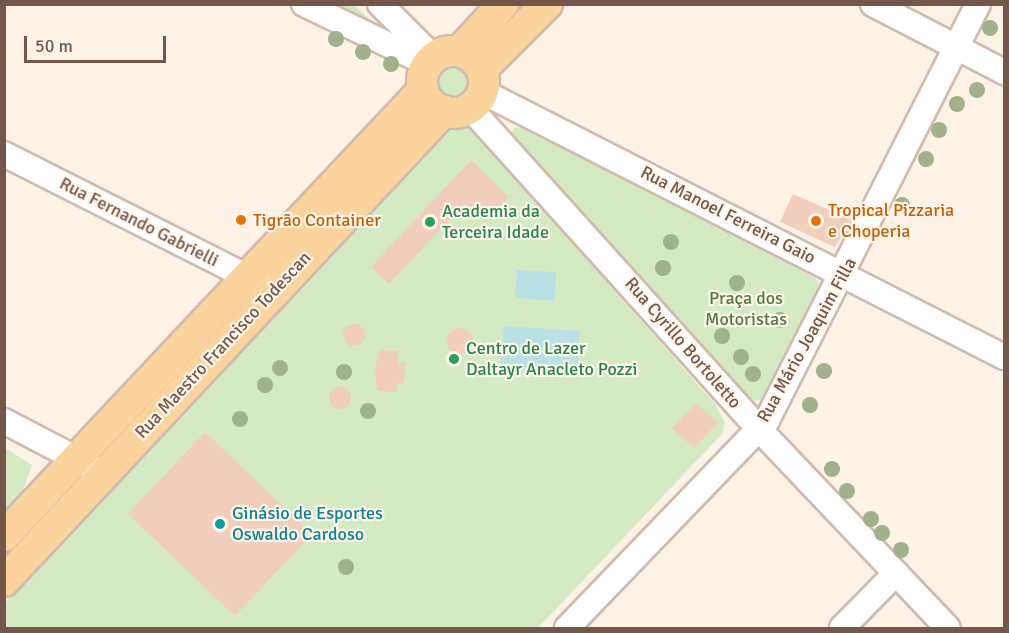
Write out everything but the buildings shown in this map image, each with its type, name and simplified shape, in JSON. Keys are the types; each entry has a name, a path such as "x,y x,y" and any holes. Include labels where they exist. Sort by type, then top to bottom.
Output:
{"main road":[{"name":"Rua Maestro Francisco Todescan","path":"4,536 90,466 273,291 453,80 503,4"},
{"name":"Rua Maestro Francisco Todescan","path":"4,581 90,466 248,277 453,80 547,4"}],"street":[{"name":"Rua Manoel Ferreira Gaio","path":"304,4 1005,357"},
{"name":"Rua Cyrillo Bortoletto","path":"380,4 453,80 759,429 948,628"},
{"path":"873,4 1005,72"},
{"name":"Rua Mário Joaquim Filla","path":"567,628 759,429 844,274 978,4"},
{"name":"Rua Fernando Gabrielli","path":"4,154 273,291"},
{"path":"4,421 90,466"},
{"path":"842,628 896,573"}],"green space":[{"path":"325,5 354,5 368,18 365,24"},
{"path":"453,61 468,67 474,82 468,97 453,103 438,97 432,82 438,67"},
{"name":"Centro de Lazer Daltayr Anacleto Pozzi","path":"460,124 471,130 716,405 725,423 722,434 538,628 5,628 4,604 397,180 449,126"},
{"name":"Praça dos Motoristas","path":"528,127 815,278 823,289 763,401 750,399 511,136 514,128"},
{"path":"5,448 32,465 23,490 5,512"}],"water":[{"path":"517,270 556,272 555,301 515,298"},
{"path":"504,326 580,331 577,376 500,370"}],"place":[{"name":"Tigrão Container","path":"241,220"},
{"name":"Tropical Pizzaria e Choperia","path":"816,221"},
{"name":"Academia da Terceira Idade","path":"430,222"},
{"name":"Centro de Lazer Daltayr Anacleto Pozzi","path":"454,359"},
{"name":"Ginásio de Esportes Oswaldo Cardoso","path":"220,524"}]}
